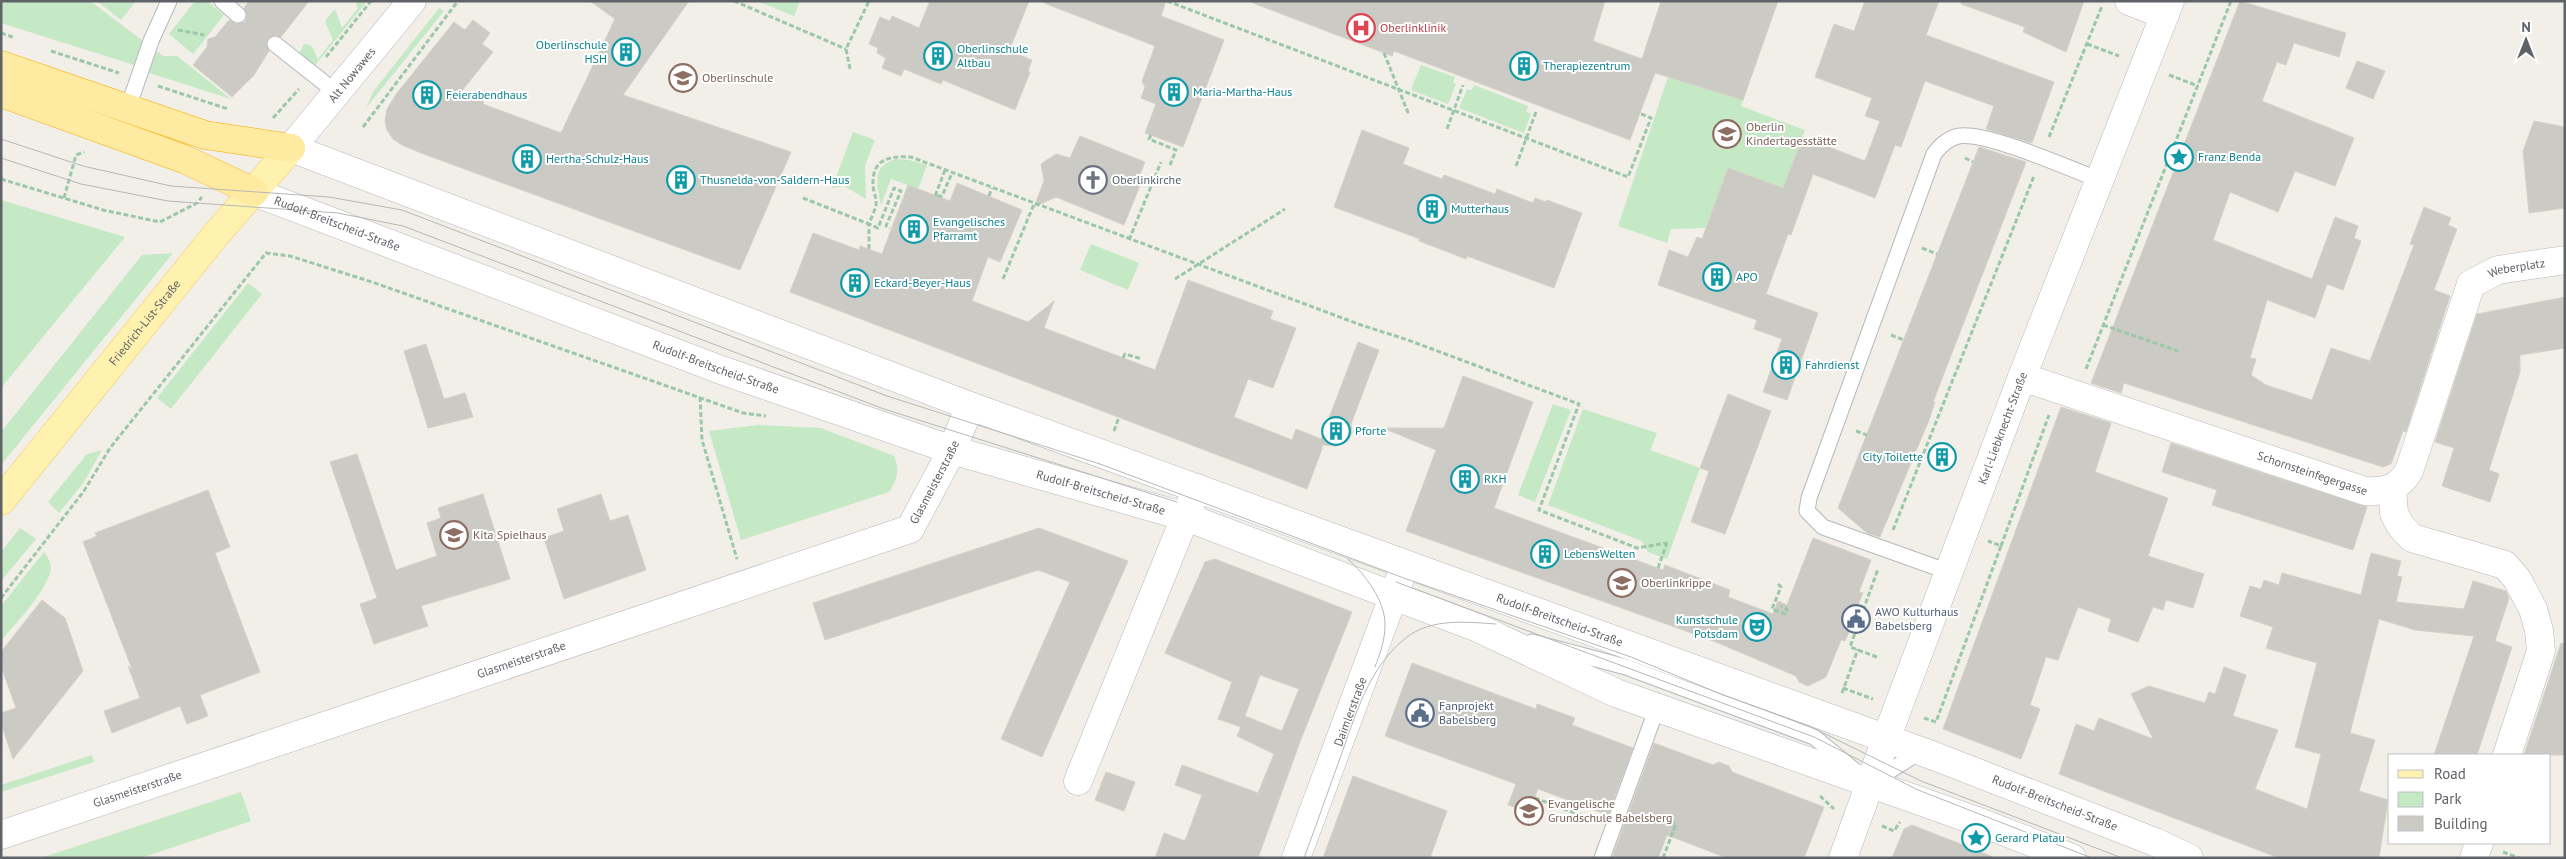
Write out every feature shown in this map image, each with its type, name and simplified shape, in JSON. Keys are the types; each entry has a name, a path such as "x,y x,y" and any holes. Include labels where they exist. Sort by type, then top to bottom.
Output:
{"highway":[{"path":"1,66 205,135 292,148"},
{"path":"1,93 184,159 254,192"}],"main road":[{"name":"Friedrich-List-Straße","path":"1,501 118,355 292,148"}],"street":[{"name":"Alt Nowawes","path":"292,148 412,1"},
{"path":"2128,1 2168,8"},
{"name":"Karl-Liebknecht-Straße","path":"1843,858 2022,377 2168,8"},
{"name":"Rudolf-Breitscheid-Straße","path":"292,148 970,406 1405,566 1921,751 2155,842 2189,858"},
{"name":"Rudolf-Breitscheid-Straße","path":"254,192 721,370 952,450 1186,517 1478,628 1616,694 1870,783 2072,858"},
{"name":"Weberplatz","path":"2392,489 2402,482 2409,471 2471,284 2498,270 2565,260"},
{"name":"Schornsteinfegergasse","path":"2022,377 2365,491 2392,489"},
{"name":"Glasmeisterstraße","path":"1,835 910,529 952,450 970,406"},
{"path":"1078,782 1197,488"},
{"path":"2392,489 2394,512 2400,525 2412,538 2506,565 2517,578 2533,610 2541,651 2507,754"},
{"name":"Daimlerstraße","path":"1296,858 1405,566"},
{"path":"2474,858 2479,844"}],"lane":[{"path":"128,108 151,41 169,1"},
{"path":"222,1 238,15"},
{"path":"275,44 337,93"},
{"path":"1949,572 1823,527 1807,511 1809,498 1934,154 1938,148 1955,137 1977,135 2100,180"},
{"name":"Rudolf-Breitscheid-Straße","path":"1478,628 1626,667 1814,738 1870,783"},
{"path":"1602,858 1657,708"},
{"path":"1870,783 1921,751"}],"path":[{"path":"363,127 458,1"},
{"path":"734,1 846,49"},
{"path":"850,69 846,49 869,1"},
{"path":"1167,1 1628,177 1651,118 1639,113"},
{"path":"1877,657 1850,647 1886,549 2104,1"},
{"path":"2001,546 2053,404 2064,399 2072,402 2076,395 2231,1"},
{"path":"1,33 18,39"},
{"path":"2087,44 2125,58"},
{"path":"45,49 229,109"},
{"path":"1384,53 1409,115"},
{"path":"2164,73 2198,86"},
{"path":"1446,130 1463,85"},
{"path":"1516,166 1536,112"},
{"path":"1151,135 1149,139 1176,150 1170,165"},
{"path":"64,198 76,155 85,151 93,153"},
{"path":"869,249 869,224 876,204 873,184 875,170 881,161 892,156 911,157 1129,240 1579,404 1539,510 1638,548 1667,543 1658,568"},
{"path":"1129,240 1161,162"},
{"path":"945,170 935,196 942,196 952,173"},
{"path":"1,179 103,210 160,222"},
{"path":"803,198 878,228 894,188 901,191 886,226 890,228"},
{"path":"989,196 992,188"},
{"path":"1003,280 1034,204"},
{"path":"1175,279 1285,209"},
{"path":"1,598 84,491 110,448 266,253 290,256 372,282 743,413 772,416"},
{"path":"2103,325 2178,351"},
{"path":"1123,358 1125,354 1142,359"},
{"path":"700,397 702,440 744,585"},
{"path":"1778,584 1781,587 1772,610 1785,614 1787,609 1781,606"},
{"path":"1535,798 1598,821"},
{"path":"1663,858 1676,824 1672,822"}],"green space":[{"path":"1,1 90,1 143,41 134,65 1,23"},
{"path":"97,1 136,1 121,20"},
{"path":"195,1 207,1 224,15 193,54 169,34"},
{"path":"355,1 367,1 312,69 299,54 304,44 312,47 318,59 333,40 325,21 335,9 342,28 358,8"},
{"path":"757,1 800,1 794,16"},
{"path":"439,8 444,11 366,108 373,92"},
{"path":"157,51 163,56 177,56 231,99 146,72"},
{"path":"1421,65 1455,77 1453,83 1456,84 1448,104 1411,90"},
{"name":"Oberlin Kindertagesstätte","path":"1668,77 1743,100 1741,106 1805,130 1783,188 1728,168 1706,228 1671,229 1667,243 1618,226"},
{"path":"1474,85 1528,106 1526,112 1531,114 1524,133 1459,108 1467,89 1472,90"},
{"path":"853,132 875,140 865,165 866,199 844,186 832,188"},
{"path":"896,159 927,165 918,189 891,179 881,205 877,183 879,171 888,162"},
{"path":"1,200 125,237 1,388"},
{"path":"1091,244 1139,263 1128,290 1080,270"},
{"path":"173,253 1,465 1,432 142,255"},
{"path":"248,283 262,294 171,409 157,398"},
{"path":"1553,404 1571,410 1535,502 1518,495"},
{"path":"1583,409 1657,433 1650,450 1700,468 1667,559 1648,552 1642,541 1548,505"},
{"path":"758,425 821,428 894,456 897,475 894,483 889,492 741,540 709,431"},
{"path":"102,450 84,482 59,513 48,502 87,454"},
{"path":"20,528 36,539 1,581 1,552"},
{"path":"44,552 49,559 51,567 42,590 1,641 1,606"},
{"path":"92,755 94,762 1,792 1,785"},
{"path":"241,792 251,821 141,858 41,858"}],"building":[{"path":"249,1 309,1 281,37 276,35 268,38 266,43 269,51 254,75 232,97 193,65 207,47 208,39 215,37 229,20 237,24 245,22 247,16 244,8"},
{"path":"590,1 689,1 623,95 791,152 740,270 421,153 393,139 387,130 385,121 387,109 397,93 454,22 465,30 473,20 490,33 482,44 493,52 461,92 484,102 483,104 561,133 615,19"},
{"name":"Oberlinschule Altbau","path":"930,1 1029,1 1009,51 1032,60 1028,71 1030,72 1015,110 943,80 941,84 904,69 901,76 882,68 886,58 877,53 878,48 869,44 880,17 890,21 892,16 919,28"},
{"name":"Maria-Martha-Haus","path":"1044,1 1166,1 1161,16 1224,40 1183,147 1145,133 1156,104 1141,98 1145,87 1142,81 1155,46 1044,3"},
{"path":"1253,1 1605,1 1593,41 1642,59 1661,1 1778,1 1743,100 1655,73 1630,140 1394,51 1392,56 1253,3"},
{"path":"1865,1 1939,1 1926,35 2054,82 2032,143 1986,129 1994,106 1925,81 1901,147 1895,145 1875,198 1813,174 1791,235 1788,234 1766,294 1818,313 1787,400 1763,392 1782,339 1754,329 1757,320 1658,285 1669,250 1688,257 1697,237 1702,239 1728,168 1783,188 1803,137 1865,161 1880,121 1865,116 1872,98 1815,77 1834,24 1854,31"},
{"path":"1961,1 2084,1 2066,52 2023,32 2025,27 1961,4"},
{"path":"2240,1 2346,33 2339,57 2294,43 2286,65 2277,62 2262,101 2354,138 2335,186 2295,171 2278,212 2230,192 2213,240 2312,279 2335,217 2358,226 2354,238 2361,241 2343,290 2327,284 2315,318 2267,300 2250,358 2256,359 2251,375 2266,385 2312,400 2331,348 2370,361 2414,245 2410,244 2424,207 2451,218 2448,225 2457,229 2434,290 2450,296 2406,432 2403,431 2391,464 2383,467 2124,383 2121,393 2091,383"},
{"path":"2357,61 2385,71 2373,99 2346,88"},
{"path":"2534,121 2565,127 2565,208 2529,213 2523,151"},
{"name":"Mutterhaus","path":"1362,130 1409,148 1403,164 1442,179 1444,175 1495,194 1497,189 1533,203 1535,198 1546,202 1547,200 1582,213 1554,288 1467,256 1466,259 1419,241 1420,239 1334,207"},
{"name":"Oberlinkirche","path":"1080,136 1145,162 1139,177 1143,178 1124,225 1056,197 1034,207 1044,181 1041,164 1056,154 1070,158"},
{"path":"1979,147 2026,162 1933,402 1935,402 1929,420 1880,537 1867,533 1838,508"},
{"path":"957,183 1022,210 1000,262 988,257 972,301 1028,322 1054,301 1044,328 1155,370 1188,280 1273,311 1270,319 1296,328 1273,388 1248,379 1234,417 1292,440 1296,429 1321,439 1358,342 1379,350 1351,424 1352,433 1348,441 1336,446 1322,445 1307,489 790,292 813,233 859,250 860,246 882,254 908,185 950,201"},
{"path":"2565,297 2565,348 2520,355 2520,372 2489,470 2499,474 2490,502 2442,486 2454,448 2435,442 2477,314"},
{"path":"426,344 444,399 465,393 473,417 428,428 404,351"},
{"path":"1463,376 1533,402 1494,508 1663,570 1665,565 1730,590 1728,597 1773,614 1778,601 1787,605 1813,538 1871,560 1859,592 1863,593 1857,607 1860,608 1845,641 1841,640 1826,677 1808,686 1799,682 1796,676 1711,640 1406,531 1436,450 1383,428 1444,428"},
{"path":"1728,394 1771,411 1725,534 1691,522 1709,471 1700,468"},
{"path":"2061,407 2111,423 2095,472 2168,498 2148,556 2204,574 2193,608 2166,600 2163,610 2153,607 2138,642 2108,631 2111,619 2078,607 2058,660 2046,657 2030,705 2040,709 2021,759 1943,729"},
{"path":"2171,443 2367,507 2353,550 2212,505 2217,490 2162,472"},
{"path":"357,454 396,570 437,556 427,523 441,518 438,508 483,494 510,579 421,606 428,626 374,644 360,604 377,598 330,462"},
{"path":"208,490 230,547 215,553 260,672 200,695 208,716 187,724 180,706 112,733 104,711 140,698 128,666 132,669 83,542 97,536 95,533"},
{"path":"601,494 610,521 628,515 646,570 564,599 544,538 564,531 557,509"},
{"path":"1039,528 1128,561 1042,757 1001,739 1070,582 1038,570 825,640 813,603"},
{"path":"2371,553 2401,561 2397,576 2402,577 2396,602 2464,609 2473,581 2506,591 2509,598 2495,641 2512,647 2477,754 2434,754 2474,636 2415,630 2379,619 2350,733 2375,740 2359,791 2388,800 2379,858 2279,858 2059,774 2076,724 2094,731 2099,718 2153,739 2131,694 2149,686 2205,703 2209,692 2215,694 2224,667 2246,675 2233,716 2278,730 2255,789 2307,809 2321,754 2295,747 2317,663 2266,648 2273,627 2240,616 2250,586 2261,589 2264,580 2279,585 2282,573 2361,595"},
{"path":"1215,559 1352,612 1301,739 1258,858 1155,858 1164,833 1185,841 1202,795 1175,785 1182,765 1258,793 1274,754 1237,736 1241,727 1218,719 1232,682 1165,653 1205,562","holes":["1260,675 1299,689 1282,731 1245,716"]},
{"path":"42,600 65,618 83,671 13,759 1,723 1,713 16,708 1,666 1,652"},
{"path":"2561,643 2565,644 2565,755 2524,754"},
{"path":"1412,663 1536,709 1537,704 1575,718 1572,725 1633,748 1608,815 1538,789 1529,812 1508,805 1516,784 1385,736"},
{"path":"1654,743 1713,765 1719,762 1729,766 1732,772 1824,807 1804,858 1727,858 1667,835 1658,858 1612,858"},
{"path":"1106,772 1135,782 1124,811 1095,800"},
{"path":"1353,776 1447,811 1430,858 1323,858"},
{"path":"1912,825 1991,856 1991,858 1892,858 1904,829"}],"tram line":[{"path":"1,139 83,166 171,186 329,197 402,210 887,396 1100,464 1401,577 1631,657 1723,695 1809,726 1921,781 2122,858"},
{"path":"1,158 81,184 168,201 338,213 403,226 884,409 1177,502"},
{"path":"1348,559 1367,580 1382,608 1385,626 1384,636 1375,667"},
{"path":"1396,582 1814,737 1918,790 2092,858"},
{"path":"1304,858 1357,710 1382,663 1407,637 1427,627 1450,623 1496,624"}],"place":[{"name":"Oberlinklinik","path":"1361,28"},
{"name":"Oberlinschule HSH","path":"626,52"},
{"name":"Oberlinschule Altbau","path":"938,56"},
{"name":"Therapiezentrum","path":"1524,66"},
{"name":"Oberlinschule","path":"683,78"},
{"name":"Maria-Martha-Haus","path":"1174,92"},
{"name":"Feierabendhaus","path":"427,95"},
{"name":"Oberlin Kindertagesstätte","path":"1727,134"},
{"name":"Franz Benda","path":"2179,157"},
{"name":"Hertha-Schulz-Haus","path":"527,159"},
{"name":"Thusnelda-von-Saldern-Haus","path":"681,180"},
{"name":"Oberlinkirche","path":"1093,180"},
{"name":"Mutterhaus","path":"1432,209"},
{"name":"Evangelisches Pfarramt","path":"914,229"},
{"name":"APO","path":"1717,277"},
{"name":"Eckard-Beyer-Haus","path":"855,283"},
{"name":"Fahrdienst","path":"1786,365"},
{"name":"Pforte","path":"1336,431"},
{"name":"City Toilette","path":"1942,457"},
{"name":"RKH","path":"1465,479"},
{"name":"Kita Spielhaus","path":"454,535"},
{"name":"LebensWelten","path":"1545,554"},
{"name":"Oberlinkrippe","path":"1622,583"},
{"name":"AWO Kulturhaus Babelsberg","path":"1856,619"},
{"name":"Kunstschule Potsdam","path":"1757,627"},
{"name":"Fanprojekt Babelsberg","path":"1420,713"},
{"name":"Evangelische Grundschule Babelsberg","path":"1529,811"},
{"name":"Gerard Platau","path":"1976,838"}]}
